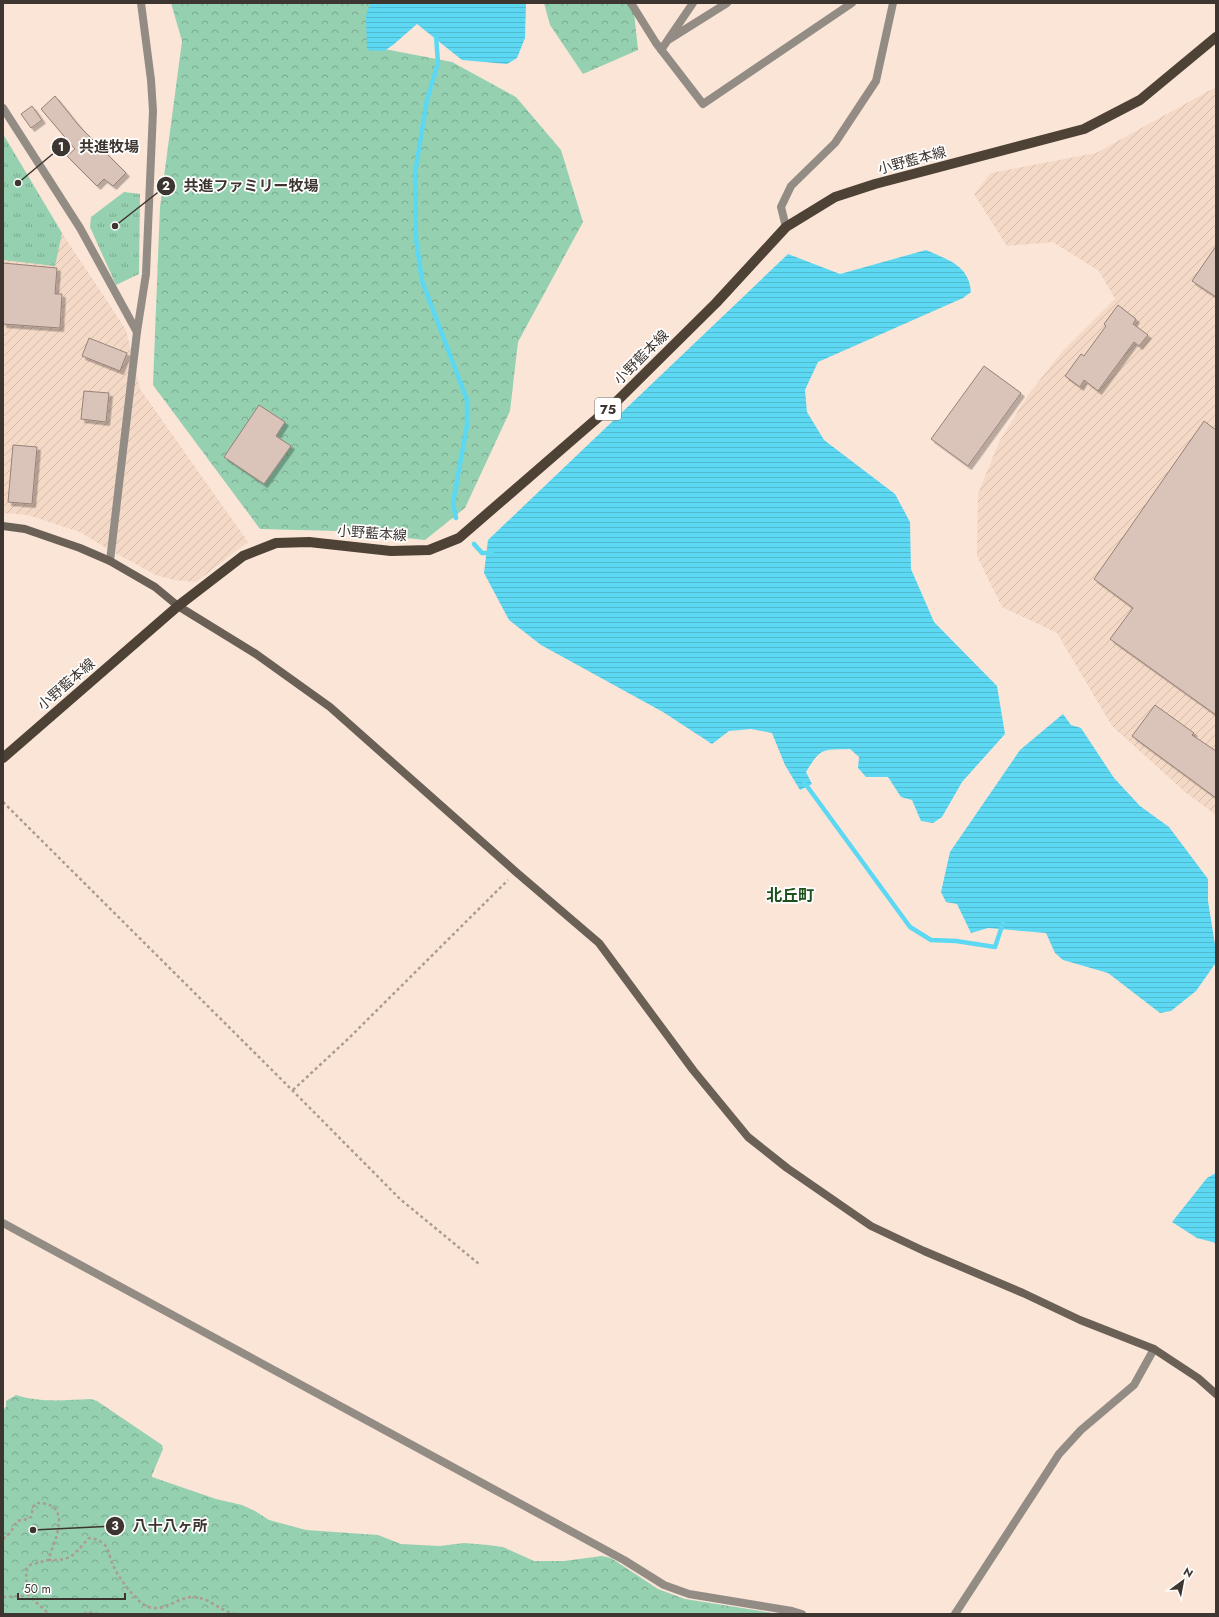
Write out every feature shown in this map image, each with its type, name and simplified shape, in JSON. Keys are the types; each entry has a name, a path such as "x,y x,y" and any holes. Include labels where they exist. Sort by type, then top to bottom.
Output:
{"main road":[{"name":"小野藍本線","path":"3,758 178,606 243,556 276,543 309,542 391,551 429,550 459,538 616,402 716,303 786,227 835,198 875,184 1084,129 1140,100 1216,37"}],"street":[{"path":"110,561 137,332 146,274 153,111 151,80 141,3"},
{"path":"631,3 661,50 703,104 852,3"},
{"path":"661,50 693,3"},
{"path":"668,40 727,3"},
{"path":"786,227 782,207 791,186 835,144 876,81 893,3"},
{"path":"3,108 80,228 137,332"},
{"path":"3,526 25,530 80,548 110,561 155,587 178,606 256,654 330,707 516,872 599,943 693,1070 748,1138 787,1168 871,1226 924,1251 1023,1293 1080,1320 1154,1349 1198,1378 1216,1394"},
{"path":"3,1224 618,1556 664,1585 689,1594 792,1611 802,1614"},
{"path":"955,1614 1059,1454 1081,1430 1134,1385 1154,1349"}],"path":[{"path":"3,802 293,1090 400,1199 479,1264"},
{"path":"293,1090 349,1038 516,872"},
{"path":"3,1539 10,1533 18,1521 31,1517 33,1507 36,1503 45,1503 55,1508 59,1515 60,1525 48,1560"},
{"path":"49,1614 27,1594 26,1570 30,1565 48,1560 62,1561 69,1558 88,1538 94,1538 105,1546 115,1568 135,1596 143,1604 151,1608 160,1608 182,1599 193,1597 209,1601 227,1612 235,1614"},
{"path":"3,1597 23,1596 27,1594"},
{"path":"84,1614 87,1612 98,1614"}],"shaded area":[{"path":"1216,87 1216,815 1185,792 1112,726 1057,633 1002,607 977,556 978,494 999,442 1028,395 1062,352 1115,299 1099,271 1053,242 1007,246 974,194 991,173 1096,153"},
{"path":"3,134 62,233 126,330 140,389 248,542 196,582 174,580 156,575 80,532 28,515 3,513"}],"green space":[{"path":"171,3 373,3 374,47 452,62 516,97 561,150 583,222 518,342 510,411 465,508 425,540 337,531 260,529 153,385 160,207 182,41"},
{"path":"544,3 633,3 638,50 583,74 550,25"},
{"path":"3,134 62,233 55,266 3,260"},
{"path":"124,192 140,194 139,274 116,285 90,227 91,217"},
{"path":"16,1395 25,1398 44,1400 91,1399 97,1401 162,1445 163,1449 152,1477 216,1499 242,1505 269,1520 306,1530 378,1535 401,1544 440,1546 464,1543 503,1547 534,1561 564,1561 602,1556 611,1558 658,1589 685,1599 780,1614 3,1614 3,1410 6,1407 6,1401"}],"water":[{"path":"370,3 526,3 525,38 517,58 507,64 462,60 417,24 384,51 367,50 366,16"},
{"path":"926,250 962,269 966,275 971,292 963,298 818,362 805,390 807,412 824,440 895,494 910,522 911,569 934,622 997,686 1005,734 962,782 942,817 933,823 921,821 912,800 901,797 888,777 866,777 858,768 859,757 850,749 828,750 819,754 806,772 812,784 800,790 785,765 772,733 751,729 729,731 712,744 663,712 541,645 509,620 484,573 488,540 788,254 840,274"},
{"path":"1063,714 1071,725 1081,728 1114,778 1140,806 1169,827 1208,879 1208,901 1216,951 1215,964 1196,991 1171,1011 1160,1013 1108,973 1063,960 1055,953 1046,933 988,928 971,933 957,904 946,902 941,892 950,852 1020,750"},
{"path":"1216,1173 1216,1243 1197,1238 1172,1222 1207,1178"}],"building":[{"path":"55,96 80,127 126,173 113,186 104,179 97,186 67,156 75,149 41,109"},
{"path":"32,106 42,120 31,128 21,114"},
{"path":"1216,246 1216,297 1192,281"},
{"path":"3,263 57,268 55,294 62,294 60,328 3,324"},
{"path":"1118,305 1136,319 1133,324 1148,335 1139,346 1134,342 1098,391 1084,380 1080,387 1065,376 1081,354 1084,356 1106,326 1104,324"},
{"path":"89,338 127,353 120,371 82,356"},
{"path":"984,366 1021,393 968,466 931,439"},
{"path":"84,391 109,393 106,422 81,419"},
{"path":"259,405 285,422 276,436 291,446 264,484 224,457"},
{"path":"1204,421 1216,430 1216,715 1110,639 1133,608 1094,579"},
{"path":"13,445 37,447 32,504 8,502"},
{"path":"1155,705 1194,733 1192,735 1216,751 1216,798 1132,736"}],"waterway":[{"path":"436,35 438,63 427,100 415,173 416,239 422,281 467,400 467,425 453,503 456,518"},
{"path":"474,544 482,553 492,553"},
{"path":"804,782 910,927 931,940 956,941 995,947 1003,923"}],"place":[{"name":"共進牧場","path":"18,183"},
{"name":"共進ファミリー牧場","path":"115,226"},
{"name":"八十八ヶ所","path":"33,1530"}],"district":[{"name":"北丘町","path":"790,895"}]}
